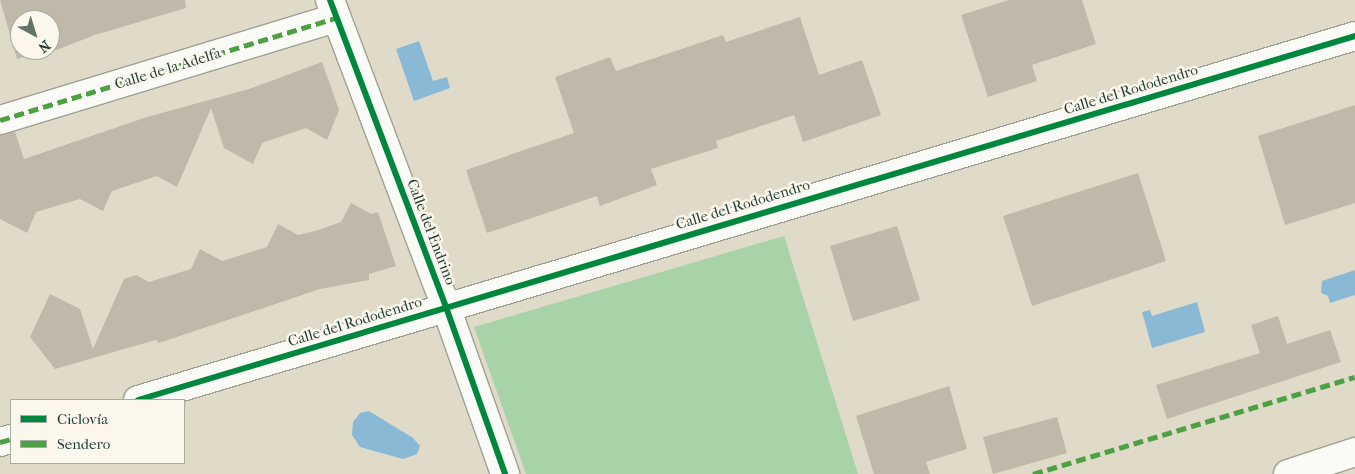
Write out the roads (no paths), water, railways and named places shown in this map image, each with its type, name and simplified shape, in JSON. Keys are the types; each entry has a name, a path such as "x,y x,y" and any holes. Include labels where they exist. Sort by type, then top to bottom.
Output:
{"main road":[{"name":"Calle de la Adelfa","path":"0,120 333,9"},
{"name":"Calle del Endrino","path":"333,9 446,307 504,474"},
{"name":"Calle del Rododendro","path":"141,399 1355,36"},
{"path":"1288,474 1355,452"}],"water":[{"path":"419,41 433,81 447,77 450,88 414,101 396,49"},
{"path":"1355,270 1355,295 1330,303 1328,296 1321,293 1322,281"},
{"path":"1197,302 1205,332 1152,348 1142,312 1150,310 1152,316"},
{"path":"369,411 413,438 420,446 417,454 403,459 360,447 352,435 353,422 360,413"}]}
